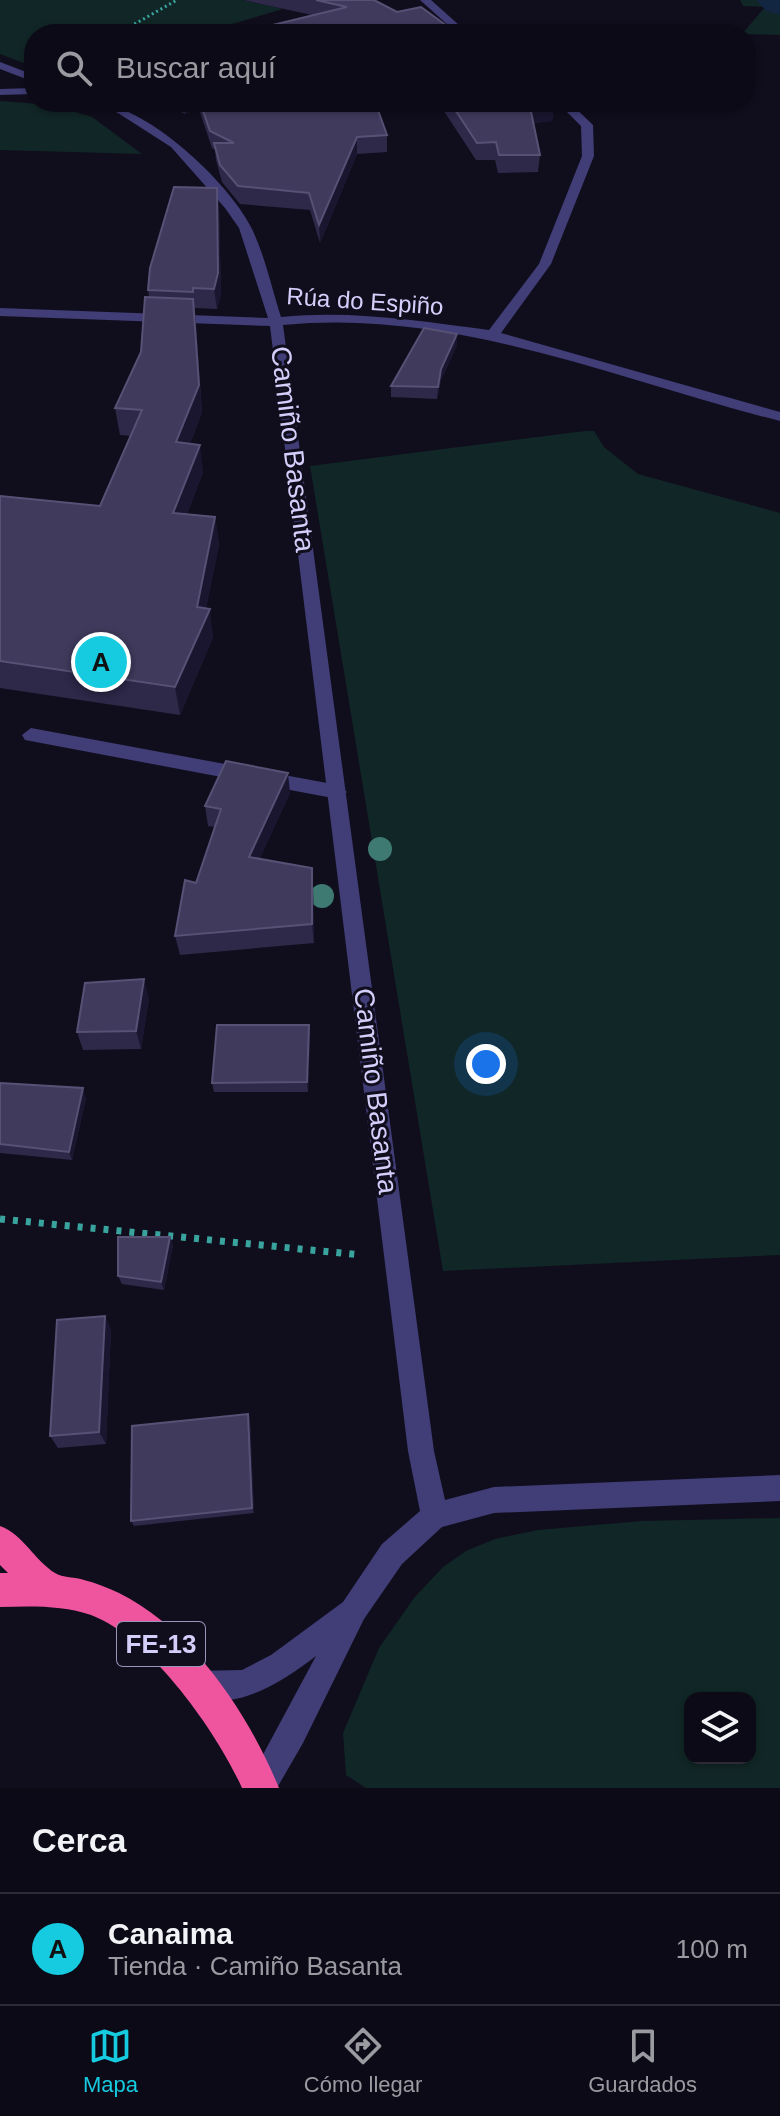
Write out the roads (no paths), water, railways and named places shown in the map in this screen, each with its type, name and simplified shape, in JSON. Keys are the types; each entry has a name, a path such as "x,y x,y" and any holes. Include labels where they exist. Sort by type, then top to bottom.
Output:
{"highway":[{"path":"0,1542 47,1589"},
{"name":"FE-13","path":"0,1590 47,1589 107,1605 158,1641 231,1730 261,1787"}],"street":[{"path":"425,0 453,24"},
{"path":"0,65 24,75"},
{"path":"0,92 24,91"},
{"name":"Rúa do Espiño","path":"124,112 175,145 229,205 245,228 276,322 326,317 390,321 493,335 780,417"},
{"path":"493,335 545,264 588,156 587,125 573,112"},
{"path":"0,312 237,323 276,322"},
{"name":"Camiño Basanta","path":"276,322 421,1451 435,1516"},
{"path":"31,735 338,792"},
{"path":"261,1787 293,1733 354,1609 392,1554 435,1516 494,1500 780,1488"},
{"path":"196,1685 244,1684 281,1665 354,1609"}],"waterway":[{"path":"776,0 780,3"}],"place":[{"name":"Canaima","path":"101,662"}]}
